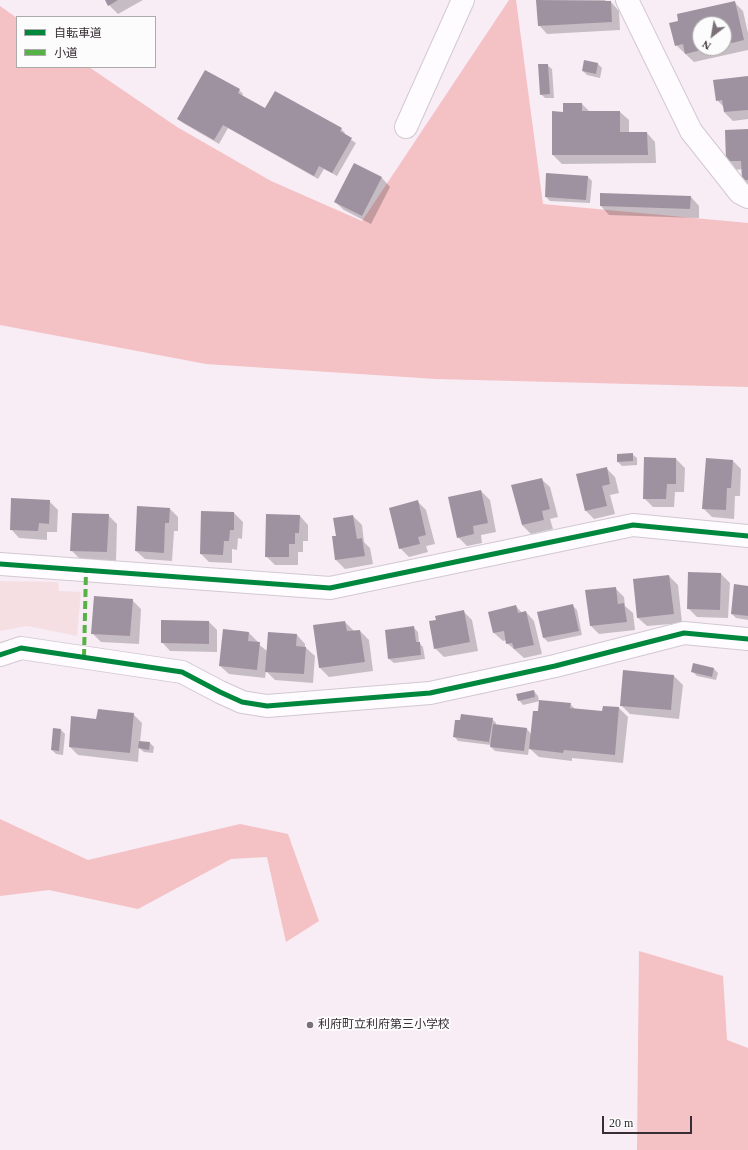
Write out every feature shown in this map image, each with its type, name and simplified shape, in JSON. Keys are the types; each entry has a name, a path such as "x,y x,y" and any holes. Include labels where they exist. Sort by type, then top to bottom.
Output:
{"street":[{"path":"406,127 463,0"},
{"path":"627,0 692,131 740,194 748,197"},
{"path":"0,564 330,588 633,525 748,536"},
{"path":"0,655 21,648 182,672 242,702 267,706 430,693 555,666 684,634 748,640"}],"shaded area":[{"path":"509,0 516,0 543,204 748,223 748,387 436,379 206,364 0,325 0,6 16,17 16,68 90,68 177,127 271,181 362,221"},
{"path":"0,581 58,582 59,591 81,592 77,636 27,626 0,631"},
{"path":"0,819 88,860 240,824 288,834 319,921 286,942 267,857 231,859 138,909 49,890 0,896"},
{"path":"639,951 723,976 727,1040 748,1048 748,1150 637,1150"}],"building":[{"path":"105,0 118,0 108,6"},
{"path":"536,0 611,1 612,22 538,26"},
{"path":"735,1 744,40 732,43 732,16 692,16 692,52 685,54 683,44 675,46 669,23 678,21 677,14"},
{"path":"584,60 598,63 596,74 582,71"},
{"path":"538,64 548,64 550,94 540,95"},
{"path":"205,70 240,89 238,93 265,108 275,91 342,128 340,131 352,138 332,173 319,166 314,176 223,125 214,140 177,119"},
{"path":"748,76 748,110 724,112 722,100 716,101 713,80"},
{"path":"563,103 582,103 582,111 620,111 620,132 647,132 648,155 552,155 552,111 563,112"},
{"path":"748,129 748,180 742,180 741,161 726,161 725,130"},
{"path":"354,163 382,177 362,216 334,202"},
{"path":"546,173 588,176 586,200 545,197"},
{"path":"600,193 691,196 690,209 600,206"},
{"path":"633,453 633,461 617,462 617,454"},
{"path":"644,457 676,458 676,484 667,484 666,499 643,499"},
{"path":"706,458 733,460 731,488 727,488 726,510 702,509"},
{"path":"607,467 610,484 602,486 607,506 585,511 576,474"},
{"path":"542,478 550,509 542,511 544,520 522,525 511,485"},
{"path":"481,490 488,523 473,526 474,534 457,538 448,497"},
{"path":"11,498 50,500 49,524 39,523 38,531 10,530"},
{"path":"418,500 426,535 418,537 420,544 399,549 389,508"},
{"path":"137,506 170,508 169,523 165,523 164,553 135,551"},
{"path":"201,511 234,512 234,530 230,530 229,541 224,541 223,555 200,554"},
{"path":"72,513 109,514 107,552 70,551"},
{"path":"266,514 300,515 299,533 295,533 295,544 289,544 289,557 265,557"},
{"path":"353,515 357,539 362,538 365,556 335,560 332,536 336,536 333,518"},
{"path":"688,572 721,573 720,610 687,609"},
{"path":"669,575 674,614 637,618 633,579"},
{"path":"734,584 748,586 748,616 731,614"},
{"path":"616,587 618,604 624,603 627,622 590,626 585,590"},
{"path":"94,596 133,599 130,636 91,634"},
{"path":"573,604 579,631 543,638 537,612"},
{"path":"516,605 518,613 526,611 534,645 514,649 512,643 506,644 504,631 493,633 488,612"},
{"path":"464,610 470,642 434,649 429,621 436,620 435,616"},
{"path":"161,620 209,621 209,644 161,643"},
{"path":"345,621 347,631 360,630 365,662 319,668 313,625"},
{"path":"414,626 416,642 420,642 421,655 388,659 385,630"},
{"path":"223,629 249,632 248,641 260,642 257,670 219,666"},
{"path":"268,632 297,634 296,646 306,647 304,674 265,672"},
{"path":"693,663 714,668 712,677 691,672"},
{"path":"623,670 674,675 671,710 620,706"},
{"path":"534,690 535,697 518,701 516,694"},
{"path":"539,700 571,703 570,708 602,711 603,706 619,707 615,755 564,750 563,753 529,749 533,711 538,711"},
{"path":"98,709 134,713 130,753 69,747 71,716 96,719"},
{"path":"461,714 493,718 489,742 453,737 455,720 460,720"},
{"path":"493,724 527,728 524,751 490,747"},
{"path":"53,728 61,729 59,751 51,750"},
{"path":"139,741 150,742 149,750 138,748"}],"marked path":[{"path":"84,657 86,570"}],"cycle path":[{"path":"0,564 330,588 633,525 748,536"},
{"path":"0,655 21,648 182,672 242,702 267,706 430,693 555,666 684,633 748,639"}],"place":[{"name":"利府町立利府第三小学校","path":"310,1025"}]}
